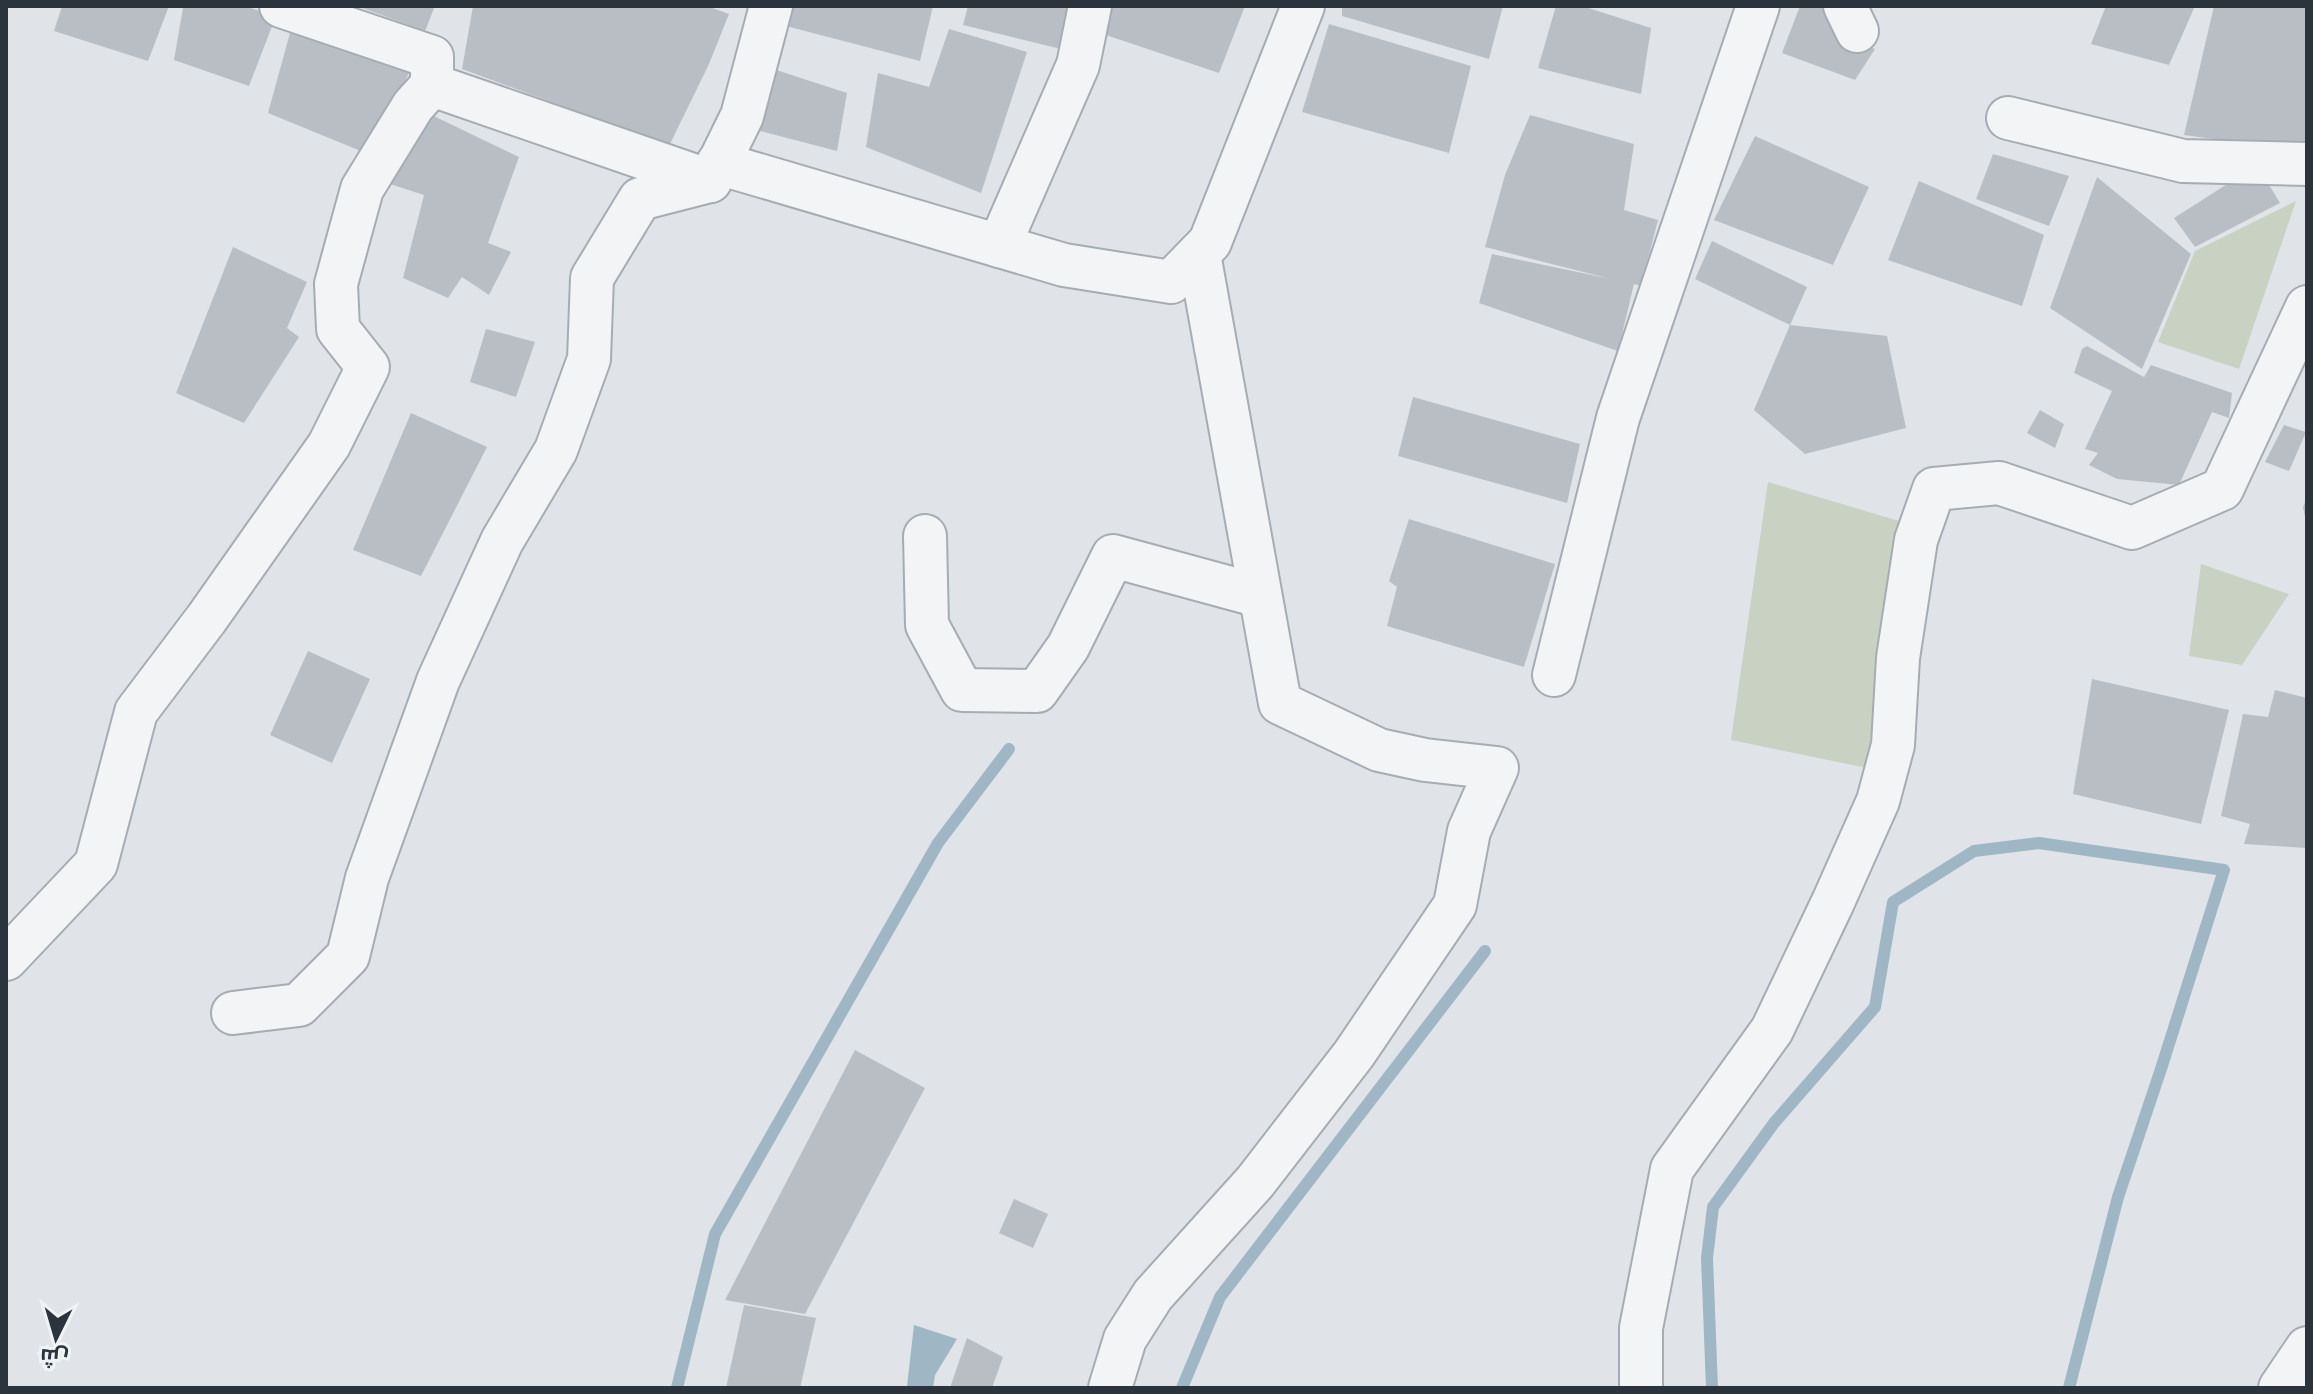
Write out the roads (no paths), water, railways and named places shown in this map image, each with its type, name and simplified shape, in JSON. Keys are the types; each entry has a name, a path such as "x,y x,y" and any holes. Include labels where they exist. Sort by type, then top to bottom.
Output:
{"street":[{"path":"233,1013 299,1005 348,956 367,878 438,681 502,541 556,450 589,359 592,278 640,199 714,172 742,116 771,6"},
{"path":"999,246 1078,65 1090,6"},
{"path":"432,85 714,172 1064,265 1171,282 1210,242 1303,6"},
{"path":"1554,675 1618,418 1758,6"},
{"path":"6,959 96,864 136,712 207,618 329,445 368,367 338,329 336,284 362,189 413,106 432,85 432,57 285,7"},
{"path":"2008,118 2183,161 2307,164"},
{"path":"1110,1388 1125,1339 1153,1295 1264,1170 1354,1054 1455,905 1469,831 1497,768 1425,760 1379,750 1280,703 1199,254"},
{"path":"1641,1388 1641,1328 1672,1169 1772,1030 1878,801 1893,745 1898,658 1916,540 1934,489 1999,483 2132,528 2222,489 2307,307"},
{"path":"925,536 927,625 962,690 1037,691 1068,647 1113,556 1260,596"},
{"path":"2280,1388 2307,1348"}],"water":[{"path":"914,1325 957,1339 935,1375 933,1388 907,1386"}],"waterway":[{"path":"677,1388 715,1234 938,843 1009,749"},
{"path":"1712,1388 1707,1258 1713,1207 1774,1123 1875,1007 1893,902 1974,851 2039,843 2224,870 2118,1197 2069,1388"},
{"path":"1182,1388 1220,1297 1485,951"}]}
